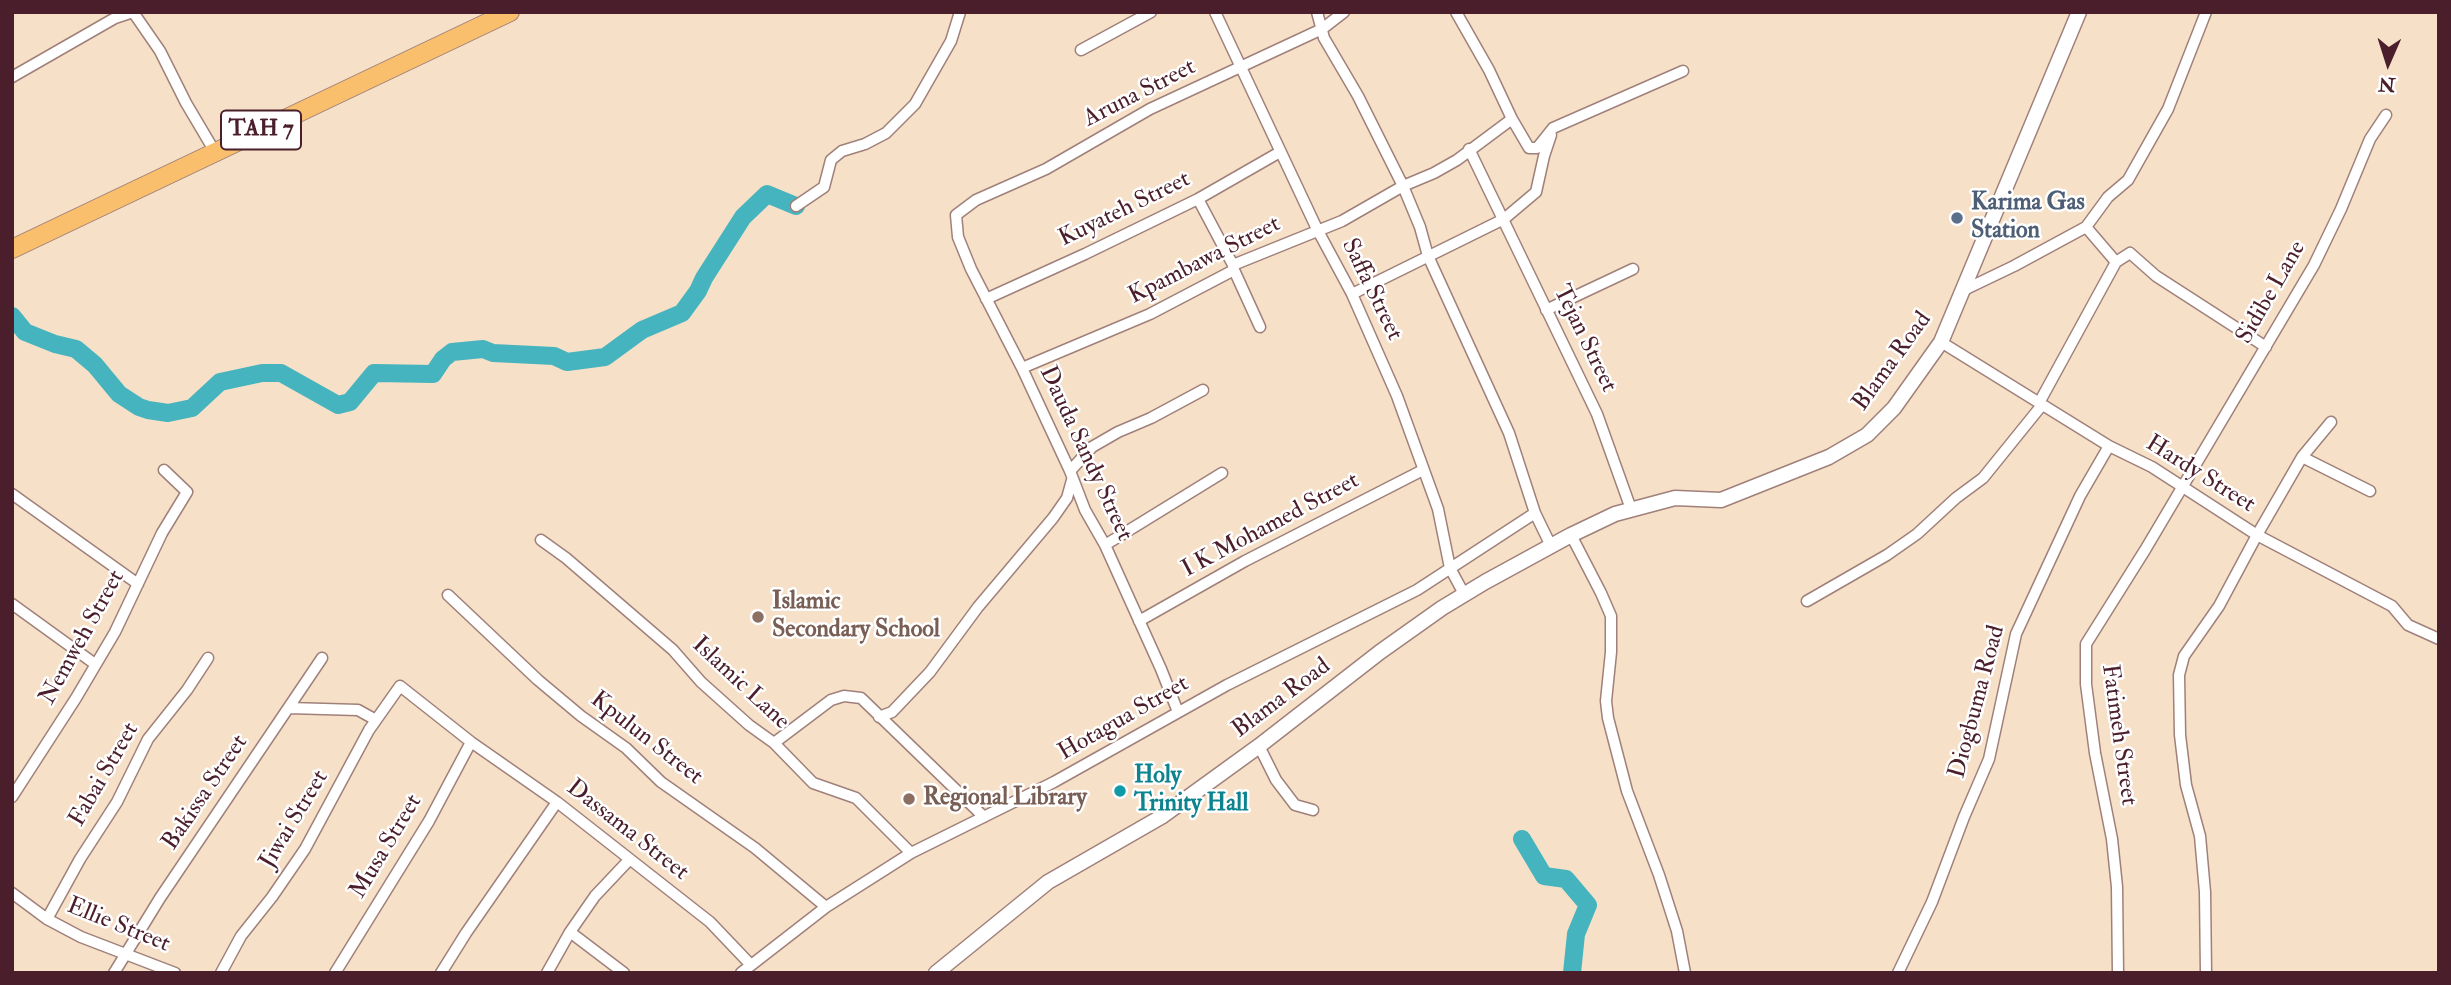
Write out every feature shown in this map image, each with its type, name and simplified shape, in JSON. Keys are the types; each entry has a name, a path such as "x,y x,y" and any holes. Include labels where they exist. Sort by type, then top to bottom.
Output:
{"highway":[{"name":"TAH 7","path":"12,249 510,12"}],"street":[{"path":"12,77 115,19 133,12 160,51 215,152"},
{"path":"796,206 824,187 831,160 842,151 865,144 886,133 915,104 951,41 960,12"},
{"path":"1081,50 1151,12"},
{"name":"Saffa Street","path":"1215,12 1317,229 1352,294 1398,396 1438,509 1450,568 1464,594"},
{"path":"1317,12 1324,38 1358,96 1404,186 1428,256 1509,433 1535,513 1550,546"},
{"name":"Aruna Street","path":"956,215 976,200 1046,169 1150,109 1322,29 1344,12"},
{"path":"1455,12 1489,70 1512,120 1529,148 1537,148 1553,128 1683,71"},
{"name":"Blama Road","path":"936,973 1048,882 1161,817 1259,746 1380,652 1464,594 1593,523 1631,509 1675,498 1721,500 1829,457 1867,435 1894,408 1941,342 2079,12"},
{"path":"1964,290 2086,227 2108,197 2128,180 2168,109 2206,12"},
{"name":"Sidibe Lane","path":"2182,488 2314,265 2370,139 2386,115"},
{"name":"Kpambawa Street","path":"1022,368 1150,314 1234,267 1317,229 1342,221 1457,160 1512,120"},
{"path":"1352,294 1504,219 1536,192 1553,128"},
{"name":"Tejan Street","path":"1469,149 1597,414 1631,509"},
{"name":"Kuyateh Street","path":"986,299 1198,199 1280,152"},
{"path":"1198,199 1234,267 1260,327"},
{"name":"Dauda Sandy Street","path":"956,215 958,237 1022,368 1085,510 1105,545 1178,712"},
{"path":"2086,227 2116,262"},
{"path":"1807,601 1917,534 1956,498 1983,478 2040,404 2116,262 2130,253 2156,276 2266,347"},
{"path":"1546,310 1633,270"},
{"name":"Hardy Street","path":"1941,342 2109,446 2152,467 2257,535 2392,606 2409,625 2439,639"},
{"path":"879,717 892,712 930,672 978,607 1053,518 1066,498 1071,475 1092,447 1203,390"},
{"path":"2206,973 2205,892 2200,836 2186,785 2178,701 2179,675 2184,656 2219,606 2302,457 2331,422"},
{"name":"Diogbuma Road","path":"1898,973 1932,902 1989,759 2016,634 2080,496 2109,446"},
{"path":"2302,457 2370,491"},
{"name":"Nemweh Street","path":"12,797 115,632 162,533 187,492 164,470"},
{"name":"I K Mohamed Street","path":"1139,621 1245,561 1423,470"},
{"path":"1105,545 1222,473"},
{"name":"Fatimeh Street","path":"2118,973 2118,887 2086,684 2086,644 2182,488"},
{"path":"12,494 138,584"},
{"name":"Hotagua Street","path":"741,973 826,908 911,853 1118,748 1178,712 1417,590 1535,513"},
{"path":"1571,535 1611,616 1611,652 1606,701 1623,777 1674,919 1685,973"},
{"name":"Islamic Lane","path":"541,540 566,558 673,650 701,682 749,725 774,743 813,783 856,798 911,853"},
{"name":"Kpulun Street","path":"448,595 538,680 581,716 626,748 661,782 755,848 826,908"},
{"path":"12,604 95,664"},
{"name":"Fabai Street","path":"47,919 80,859 117,802 148,739 187,690 208,658"},
{"name":"Bakissa Street","path":"114,973 160,898 322,658"},
{"name":"Jiwai Street","path":"222,973 241,936 305,849 376,720 400,686"},
{"name":"Dassama Street","path":"400,686 471,742 557,802 710,922 750,964"},
{"path":"774,743 831,699 844,696 861,698 984,817"},
{"path":"289,708 358,710 376,720"},
{"name":"Musa Street","path":"335,973 429,821 471,742"},
{"path":"1259,746 1276,780 1294,805 1313,810"},
{"path":"441,973 557,802"},
{"path":"547,973 570,932 595,896 629,860"},
{"name":"Ellie Street","path":"12,893 47,919 92,942 175,973"},
{"path":"570,932 624,973"}],"waterway":[{"path":"12,316 25,332 76,349 95,365 119,394 148,410 168,413 192,408 220,382 262,373 281,373 338,405 350,402 374,373 433,374 443,359 452,352 483,349 493,353 554,356 567,362 605,357 642,330 682,313 743,217 767,194 796,206"},
{"path":"1522,839 1544,876 1566,879 1588,905 1576,934 1572,973"}],"place":[{"name":"Karima Gas Station","path":"1957,218"},
{"name":"Islamic Secondary School","path":"758,617"},
{"name":"Holy Trinity Hall","path":"1120,791"},
{"name":"Regional Library","path":"909,799"}]}
